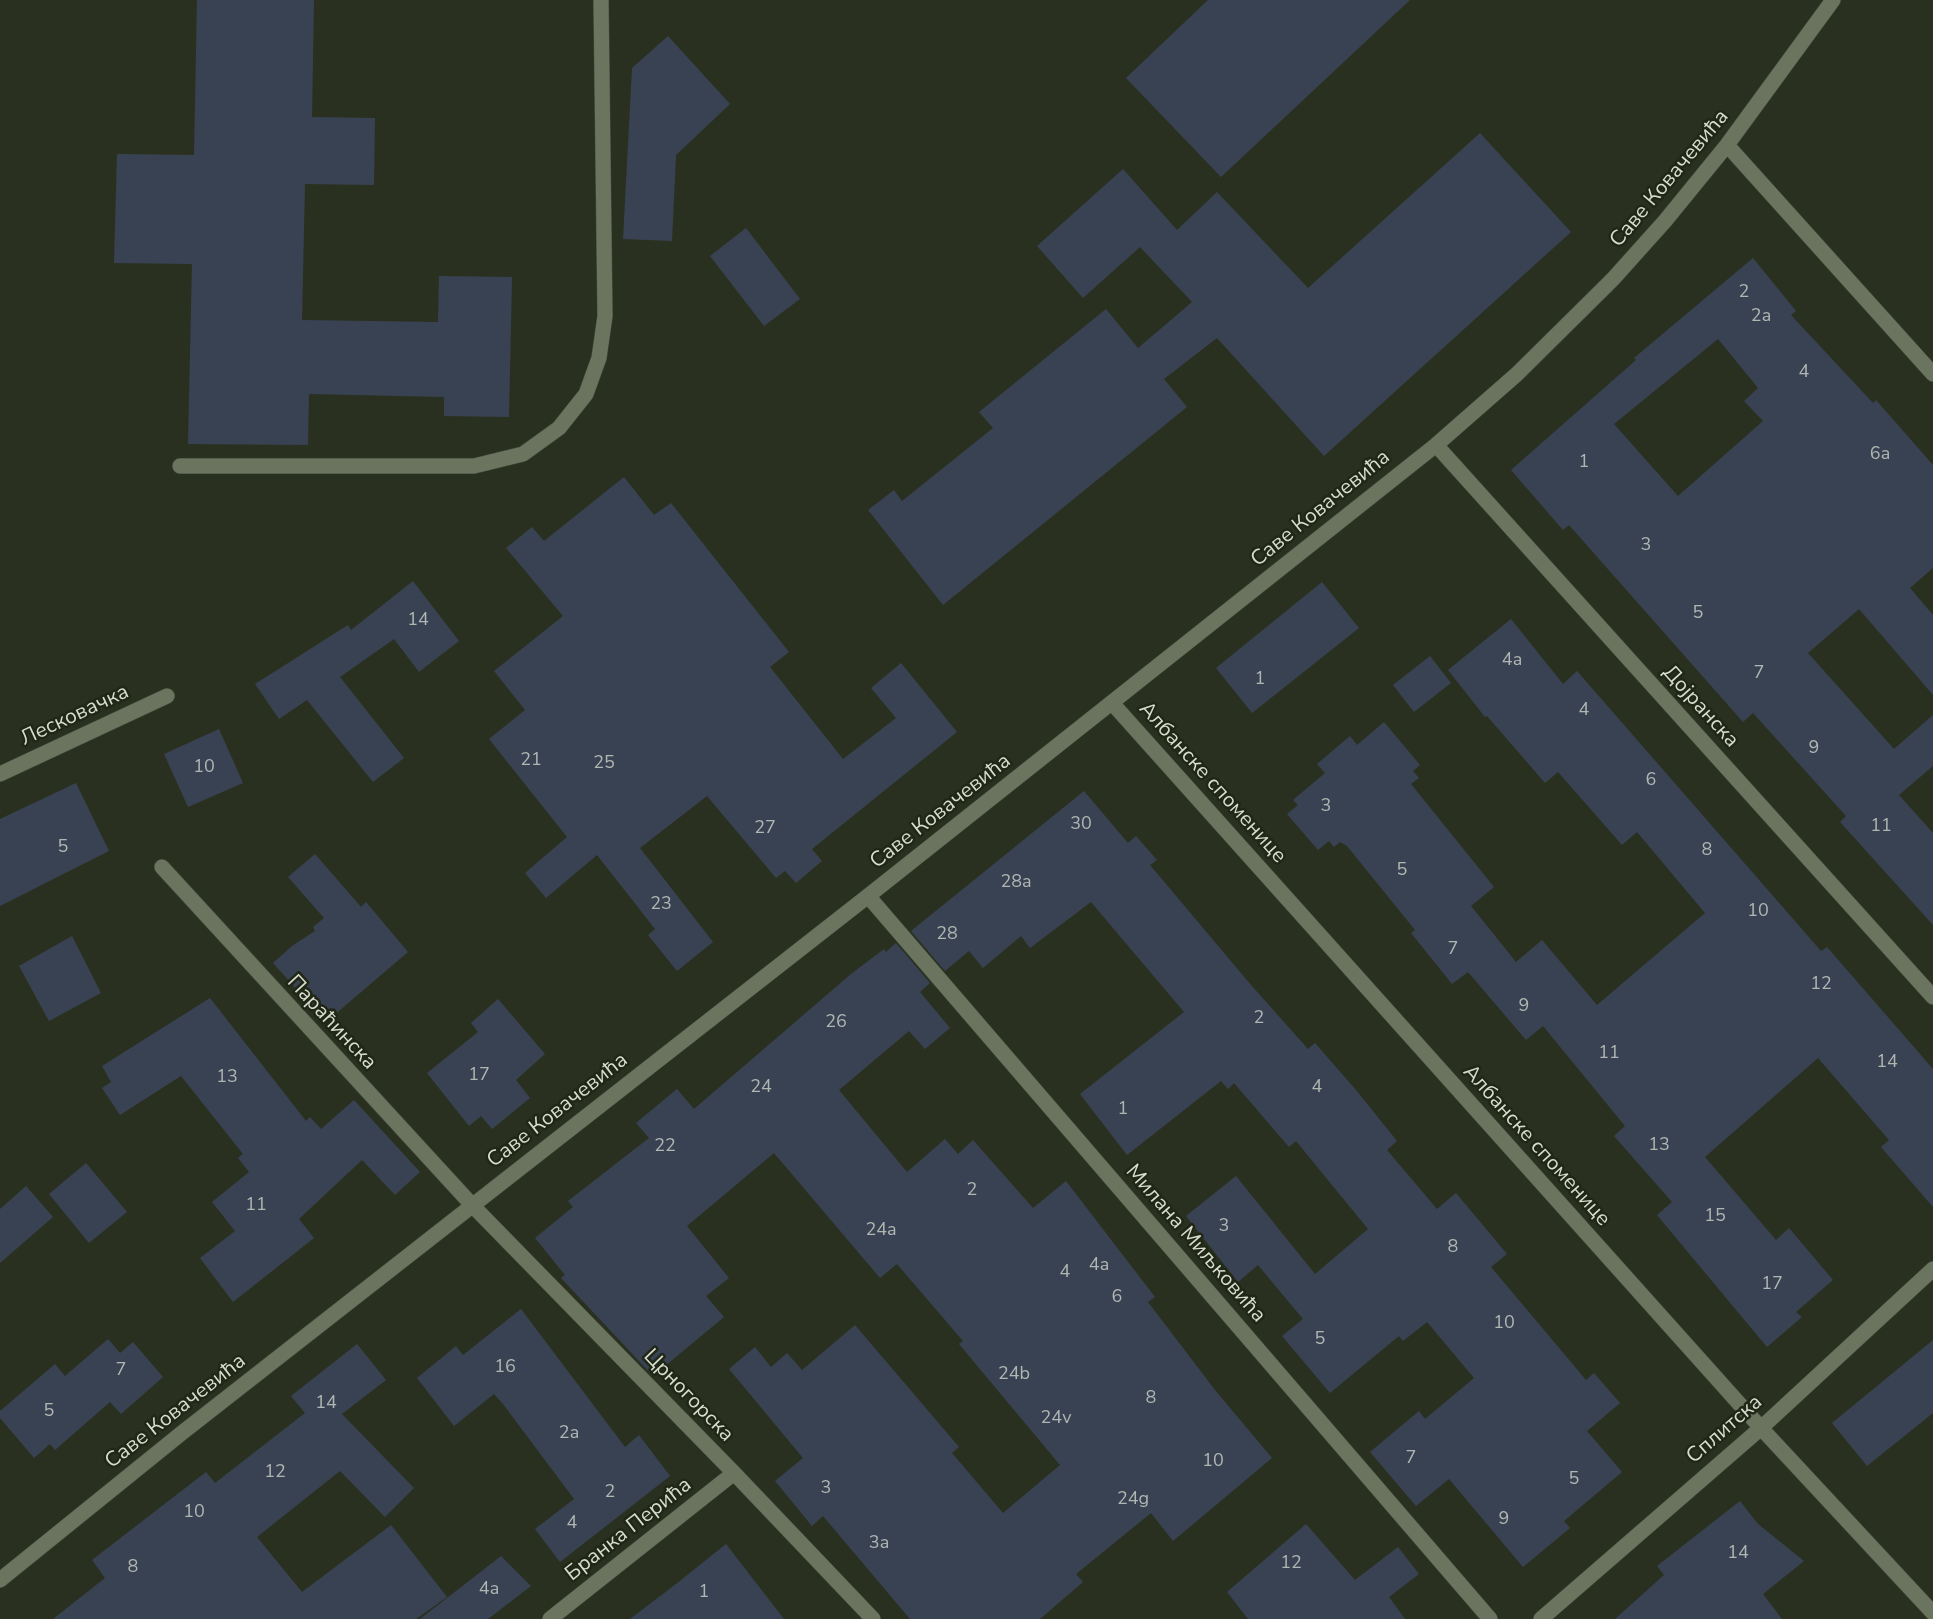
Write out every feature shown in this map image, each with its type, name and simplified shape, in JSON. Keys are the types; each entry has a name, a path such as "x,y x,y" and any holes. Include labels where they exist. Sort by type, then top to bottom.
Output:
{"street":[{"path":"180,466 474,466 523,454 559,428 586,394 599,358 605,316 602,0"},
{"name":"Саве Ковачевића","path":"0,1580 1436,445 1517,374 1613,279 1665,221 1727,145 1833,0"},
{"path":"1727,145 1933,374"},
{"name":"Дојранска","path":"1436,445 1933,997"},
{"name":"Лесковачка","path":"0,774 167,696"},
{"name":"Албанске споменице","path":"1112,703 1761,1428 1933,1613"},
{"name":"Параћинска","path":"162,867 472,1206"},
{"name":"Милана Миљковића","path":"868,896 1490,1619"},
{"name":"Црногорска","path":"472,1206 734,1473 873,1619"},
{"name":"Сплитска","path":"1541,1619 1761,1428 1933,1269"},
{"name":"Бранка Перића","path":"550,1619 734,1473"}],"building":[{"path":"197,0 314,0 312,117 375,118 374,185 305,184 302,320 438,322 439,276 512,277 509,417 444,416 444,397 309,394 308,445 188,444 192,264 114,263 117,154 194,155"},
{"path":"1208,0 1410,0 1221,177 1126,78"},
{"path":"668,36 730,104 676,155 672,241 623,239 632,68"},
{"path":"1480,133 1571,232 1324,456 1217,338 1164,379 1187,407 943,605 868,510 894,490 902,501 993,428 979,412 1106,309 1138,348 1192,302 1140,247 1083,298 1037,246 1123,169 1177,230 1217,192 1308,288"},
{"path":"746,228 800,299 764,326 710,256"},
{"path":"1753,258 1796,311 1791,315 1873,403 1876,400 1933,465 1933,568 1910,588 1933,615 1933,695 1859,609 1808,653 1894,749 1933,715 1933,766 1899,795 1933,833 1933,925 1840,822 1846,816 1753,713 1743,722 1569,525 1563,530 1511,470 1636,360 1634,358","holes":["1718,339 1758,388 1744,401 1763,421 1678,496 1614,424"]},
{"path":"624,477 654,515 671,503 789,652 770,667 843,759 896,718 871,688 901,663 957,732 812,849 822,861 796,883 785,871 776,878 707,796 640,848 713,942 677,971 648,935 655,929 597,855 546,898 525,873 567,837 489,739 525,710 494,671 563,616 506,548 532,527 544,541"},
{"path":"413,581 459,641 419,672 394,639 340,677 404,758 373,782 307,700 279,719 255,684 348,625 351,630"},
{"path":"1322,582 1359,628 1252,713 1216,668"},
{"path":"1511,619 1563,684 1577,671 1821,951 1827,947 1933,1069 1933,1207 1881,1147 1889,1140 1818,1058 1705,1157 1776,1240 1789,1228 1833,1280 1796,1312 1802,1317 1767,1347 1657,1215 1672,1202 1614,1136 1625,1126 1543,1026 1526,1040 1468,972 1452,984 1411,933 1415,930 1347,846 1340,842 1334,847 1329,841 1318,850 1287,814 1298,805 1293,800 1325,773 1317,764 1350,736 1357,745 1384,722 1420,765 1413,771 1419,778 1411,784 1494,887 1471,906 1516,962 1542,940 1597,1005 1705,913 1637,832 1622,845 1558,772 1545,783 1487,716 1485,717 1448,670"},
{"path":"1430,656 1451,683 1414,712 1393,685"},
{"path":"219,729 243,783 188,807 164,754"},
{"path":"76,783 109,851 0,906 0,819"},
{"path":"1084,791 1128,843 1136,836 1157,860 1150,865 1251,985 1308,1049 1315,1043 1356,1090 1397,1141 1387,1150 1437,1209 1456,1193 1507,1254 1491,1267 1586,1380 1594,1373 1620,1403 1587,1431 1622,1472 1564,1521 1570,1528 1523,1567 1449,1479 1416,1506 1370,1452 1419,1411 1425,1419 1474,1378 1427,1322 1403,1341 1399,1336 1330,1393 1282,1336 1303,1319 1258,1265 1238,1282 1186,1216 1236,1176 1315,1274 1368,1229 1296,1141 1289,1147 1234,1083 1228,1089 1221,1081 1127,1155 1080,1094 1184,1012 1091,902 1030,948 1021,936 983,968 969,951 945,971 911,931"},
{"path":"315,854 361,907 366,902 408,952 326,1022 273,963 292,946 315,931 313,927 324,918 288,877"},
{"path":"72,936 101,993 49,1021 19,966"},
{"path":"896,943 930,983 920,992 950,1028 925,1049 909,1031 839,1090 907,1172 945,1139 958,1154 973,1140 1033,1208 1066,1181 1155,1297 1148,1302 1215,1390 1272,1458 1173,1541 1151,1513 1076,1574 1083,1582 1040,1619 910,1619 823,1516 812,1526 775,1481 803,1458 729,1369 755,1347 771,1367 787,1353 802,1370 855,1325 959,1447 952,1453 1003,1513 1060,1465 959,1344 963,1341 897,1264 880,1278 774,1153 687,1226 729,1278 706,1296 724,1317 653,1376 561,1278 565,1275 535,1238 573,1207 568,1201 649,1138 636,1123 677,1089 694,1109 851,974 884,949 886,952"},
{"path":"210,998 306,1121 310,1117 321,1129 354,1100 420,1172 395,1195 362,1160 299,1219 314,1238 233,1302 200,1258 235,1231 212,1202 249,1172 238,1158 243,1154 181,1076 120,1115 102,1088 111,1082 102,1066"},
{"path":"498,999 545,1054 516,1080 530,1098 492,1129 481,1116 469,1126 427,1073 478,1032 471,1023"},
{"path":"86,1163 127,1212 89,1243 49,1194"},
{"path":"26,1186 53,1217 0,1263 0,1209"},
{"path":"521,1309 625,1447 639,1435 670,1476 560,1562 535,1529 574,1499 503,1404 494,1394 454,1426 417,1378 456,1346 463,1355"},
{"path":"108,1339 120,1353 133,1342 163,1377 121,1414 110,1402 55,1450 50,1444 34,1458 0,1418 0,1411 55,1364 65,1376"},
{"path":"1933,1340 1933,1413 1867,1466 1832,1423"},
{"path":"357,1344 386,1380 342,1414 414,1488 385,1517 340,1471 257,1537 302,1592 391,1525 447,1597 416,1619 53,1619 105,1578 92,1560 206,1472 215,1483 305,1413 291,1396"},
{"path":"1740,1501 1758,1524 1804,1561 1763,1594 1782,1619 1615,1619 1664,1575 1657,1566"},
{"path":"1306,1524 1355,1580 1398,1547 1419,1574 1389,1597 1405,1619 1248,1619 1227,1592"},
{"path":"726,1544 784,1619 630,1619 676,1584"},
{"path":"501,1556 531,1586 488,1619 420,1619"}]}
